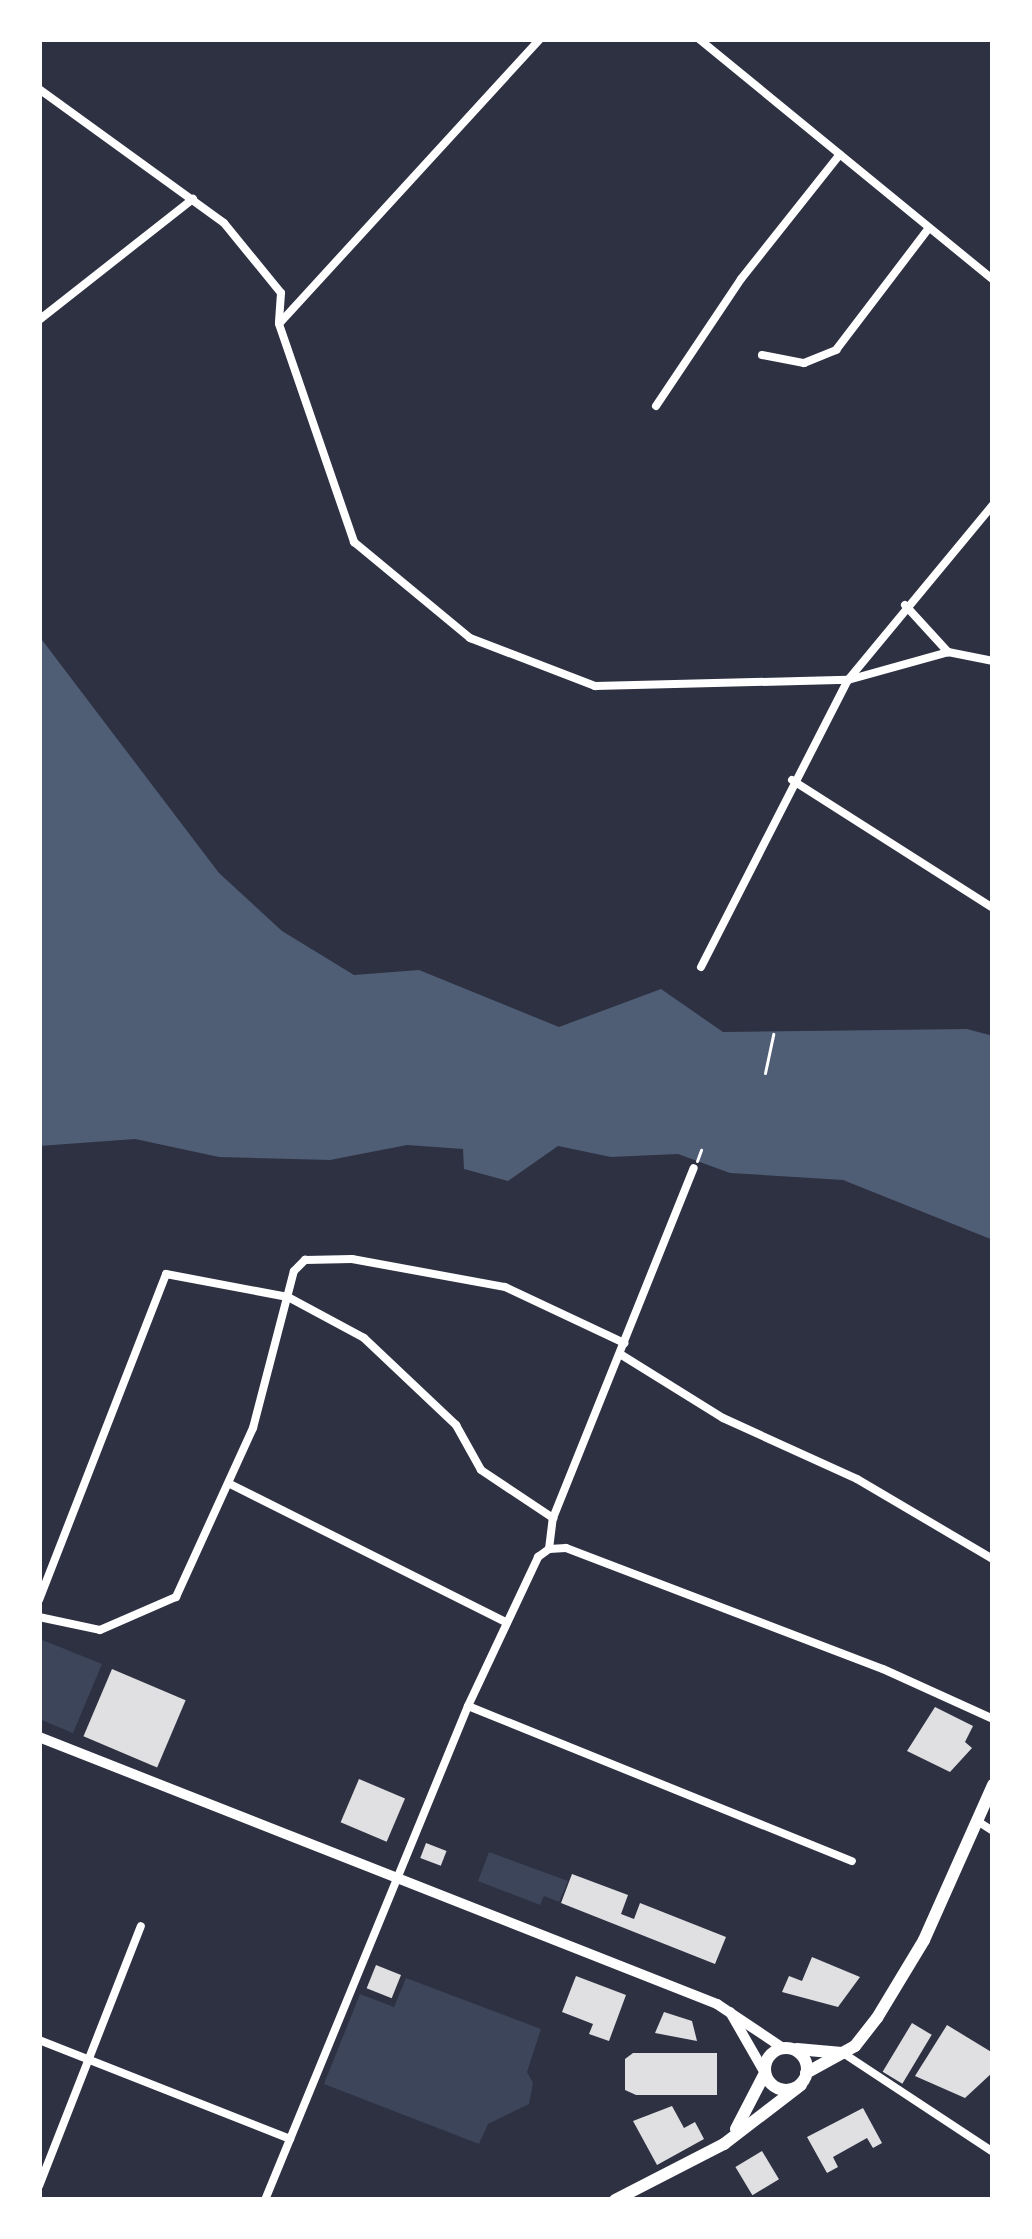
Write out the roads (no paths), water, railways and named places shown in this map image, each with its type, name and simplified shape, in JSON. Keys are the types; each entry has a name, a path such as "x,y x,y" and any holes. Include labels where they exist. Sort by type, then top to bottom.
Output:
{"main road":[{"path":"39,1737 728,2009 787,2048 804,2079"},
{"path":"614,2200 724,2144 843,2053 877,2018 916,1955 993,1785"},
{"path":"728,2009 776,2088 804,2079"},
{"path":"724,2144 765,2073 766,2060 787,2048 843,2053"}],"street":[{"path":"278,324 539,39"},
{"path":"699,39 993,280"},
{"path":"39,89 224,223 281,293 278,324 354,542 470,638 595,686 848,680 948,652 993,661"},
{"path":"656,406 741,279 840,154"},
{"path":"39,320 193,199"},
{"path":"762,355 804,363 836,350 929,228"},
{"path":"701,968 792,779 848,680 905,605 993,505"},
{"path":"905,605 948,652"},
{"path":"792,779 993,908"},
{"path":"266,2200 468,1706 506,1622 549,1549 553,1518 694,1168"},
{"path":"39,1617 100,1630 176,1597 230,1484 288,1297 305,1260 352,1259 505,1287 622,1348 723,1418 857,1479 993,1559"},
{"path":"39,1600 166,1274 288,1297 364,1338 456,1425 481,1470 553,1518"},
{"path":"230,1484 506,1622"},
{"path":"549,1549 566,1548 839,1652 993,1719"},
{"path":"468,1706 852,1861"},
{"path":"979,1822 993,1831"},
{"path":"39,2186 141,1926"},
{"path":"39,2040 290,2139"},
{"path":"843,2053 993,2152"}]}
